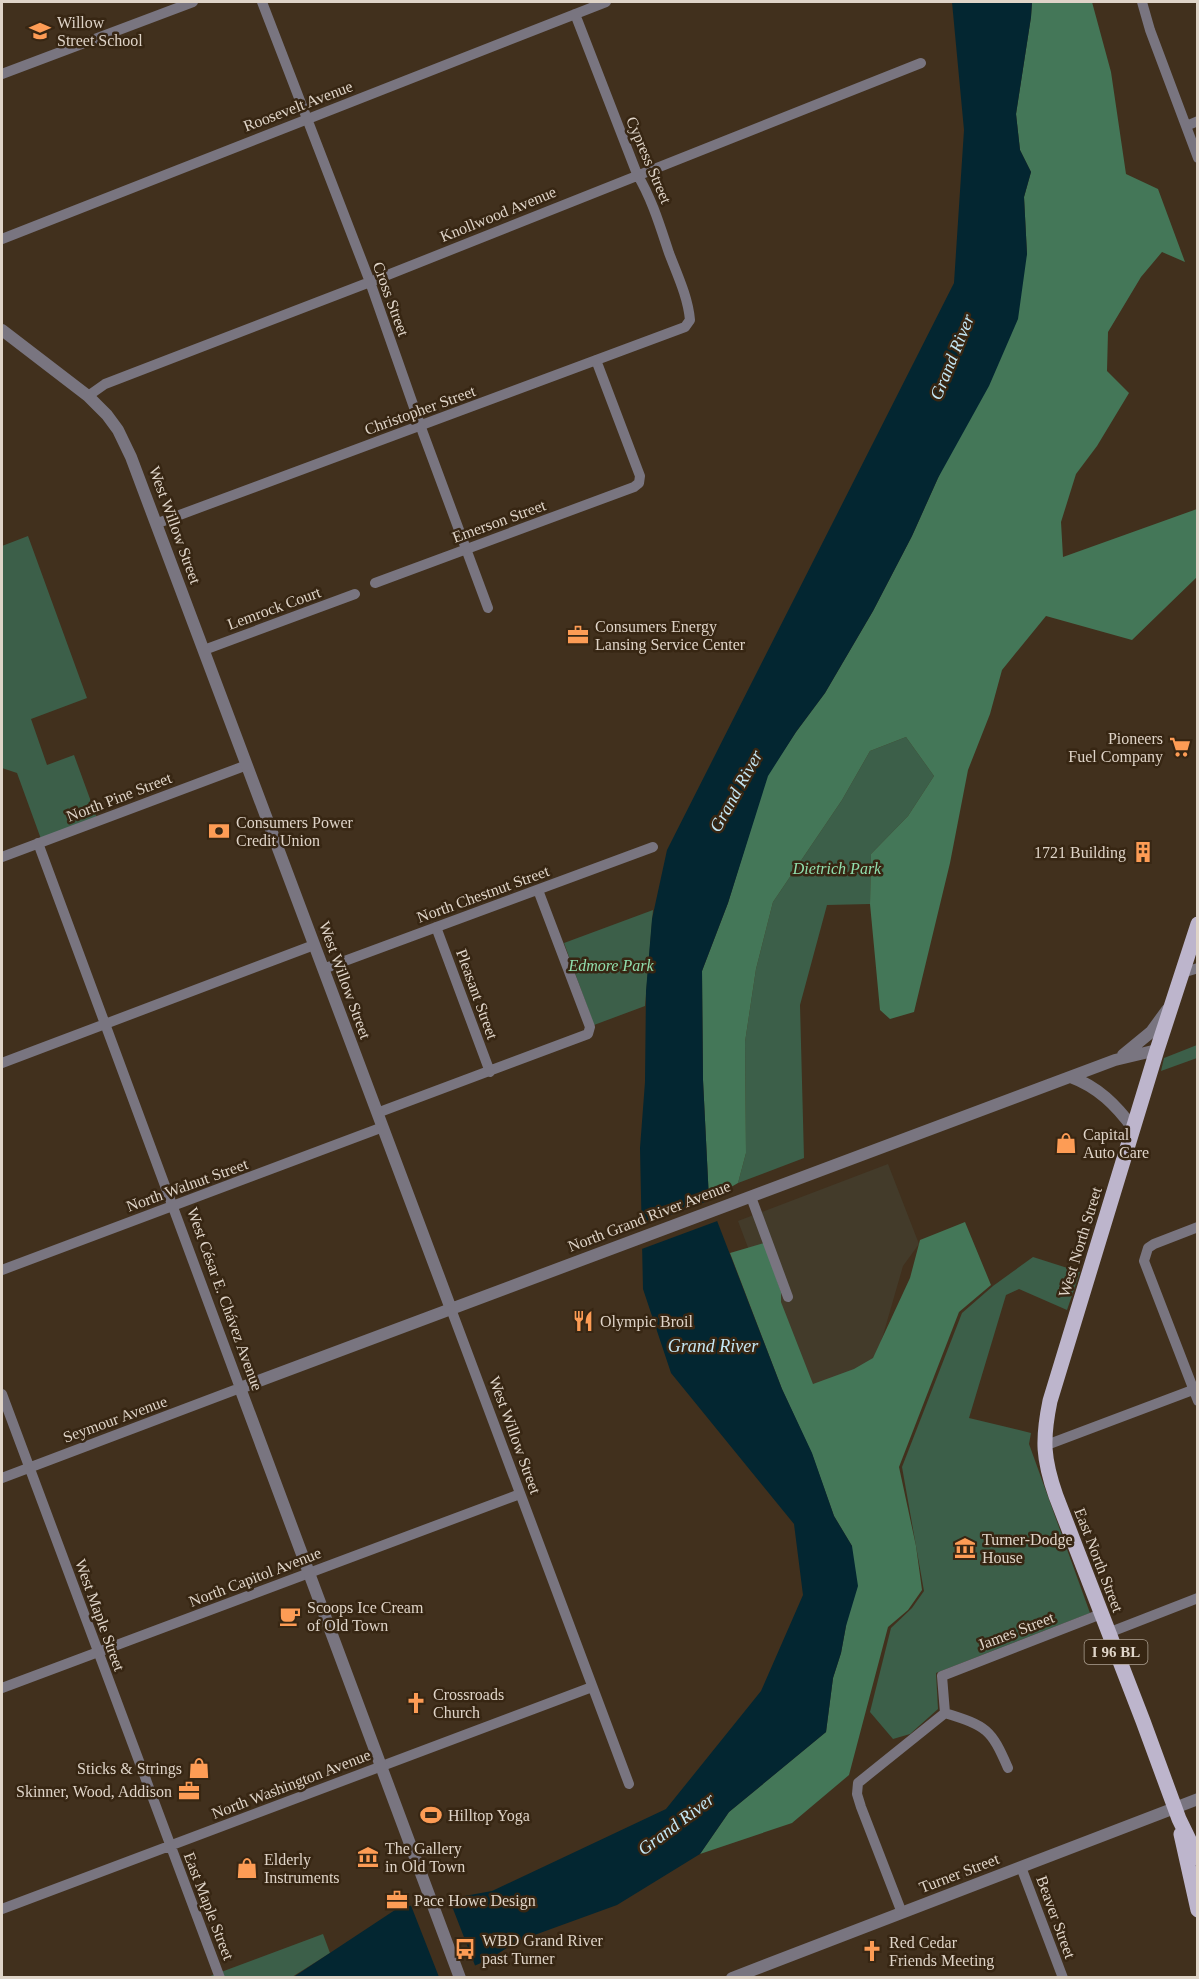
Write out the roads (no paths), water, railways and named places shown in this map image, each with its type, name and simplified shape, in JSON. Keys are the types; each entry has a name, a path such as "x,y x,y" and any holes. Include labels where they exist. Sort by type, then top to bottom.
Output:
{"main road":[{"name":"I 96 BL","path":"1156,1050 1197,924"},
{"name":"West North Street","path":"1044,1446 1044,1430 1050,1401 1156,1050"},
{"name":"East North Street","path":"1044,1446 1047,1470 1053,1488 1177,1814 1197,1858"},
{"name":"East North Street","path":"1177,1814 1197,1910"}],"street":[{"path":"2,74 190,2"},
{"name":"Cross Street","path":"262,2 370,282 420,426 488,608"},
{"name":"Roosevelt Avenue","path":"2,239 606,2"},
{"path":"1142,2 1197,158"},
{"name":"Cypress Street","path":"575,14 637,174 647,191 676,272 690,320"},
{"name":"Knollwood Avenue","path":"87,396 105,384 370,282 921,63"},
{"path":"1186,126 1197,121"},
{"name":"Christopher Street","path":"158,523 685,327 690,320"},
{"name":"West Willow Street","path":"2,330 87,396 107,415 118,430 137,470 629,1784"},
{"name":"Emerson Street","path":"375,583 634,487 639,483 640,476 596,360"},
{"name":"Lemrock Court","path":"204,650 355,594"},
{"name":"North Pine Street","path":"2,857 247,765"},
{"name":"West César E. Chávez Avenue","path":"38,843 460,1977"},
{"name":"North Chestnut Street","path":"323,969 653,847"},
{"path":"377,1113 588,1034 590,1027 538,890"},
{"name":"Pleasant Street","path":"436,927 490,1072"},
{"path":"2,1062 314,945"},
{"path":"1182,973 1197,968"},
{"path":"1115,1060 1135,1047 1151,1032 1172,1004"},
{"name":"North Grand River Avenue","path":"240,1388 1115,1060 1156,1050"},
{"path":"1071,1077 1092,1085 1133,1128"},
{"name":"North Walnut Street","path":"2,1270 382,1127"},
{"path":"751,1197 788,1297"},
{"path":"1197,1227 1154,1244 1145,1254 1146,1269 1195,1389 1197,1401"},
{"name":"Seymour Avenue","path":"2,1478 240,1388"},
{"path":"1044,1446 1195,1389"},
{"name":"West Maple Street","path":"2,1394 170,1845"},
{"name":"North Capitol Avenue","path":"2,1688 520,1494"},
{"path":"1108,1633 1197,1598"},
{"name":"James Street","path":"945,1713 942,1676 1101,1614"},
{"name":"North Washington Avenue","path":"2,1909 592,1687"},
{"path":"902,1913 861,1806 857,1794 858,1783 945,1713 972,1721 985,1729 995,1739 1008,1768"},
{"name":"Turner Street","path":"732,1977 762,1972 902,1913 1021,1867 1177,1814 1197,1799"},
{"name":"East Maple Street","path":"170,1845 220,1977"},
{"name":"Beaver Street","path":"1021,1867 1062,1977"}],"water":[{"name":"Grand River","path":"952,2 1032,2 1016,114 1020,150 1031,172 1024,197 1027,254 1018,319 989,386 938,478 912,536 873,611 825,693 796,732 768,776 728,903 702,971 703,1080 709,1200 782,1389 812,1453 834,1516 852,1546 858,1586 833,1678 826,1732 729,1812 700,1854 617,1905 518,1941 488,1960 448,1977 292,1978 398,1908 492,1891 666,1809 761,1691 803,1595 794,1524 671,1373 643,1289 640,1148 645,1082 646,991 652,919 667,850 954,283 964,130"}],"place":[{"name":"Willow Street School","path":"40,31"},
{"name":"Consumers Energy Lansing Service Center","path":"578,635"},
{"name":"Pioneers Fuel Company","path":"1180,747"},
{"name":"Consumers Power Credit Union","path":"219,831"},
{"name":"1721 Building","path":"1143,852"},
{"name":"Capital Auto Care","path":"1066,1143"},
{"name":"Olympic Broil","path":"583,1321"},
{"name":"Turner-Dodge House","path":"965,1548"},
{"name":"Scoops Ice Cream of Old Town","path":"290,1616"},
{"name":"Crossroads Church","path":"416,1703"},
{"name":"Sticks & Strings","path":"199,1768"},
{"name":"Skinner, Wood, Addison","path":"189,1791"},
{"name":"Hilltop Yoga","path":"431,1815"},
{"name":"The Gallery in Old Town","path":"368,1857"},
{"name":"Elderly Instruments","path":"247,1868"},
{"name":"Pace Howe Design","path":"397,1900"},
{"name":"WBD Grand River past Turner","path":"465,1949"},
{"name":"Red Cedar Friends Meeting","path":"872,1951"}],"park label":[{"name":"Dietrich Park","path":"837,868"},
{"name":"Edmore Park","path":"611,965"}]}
